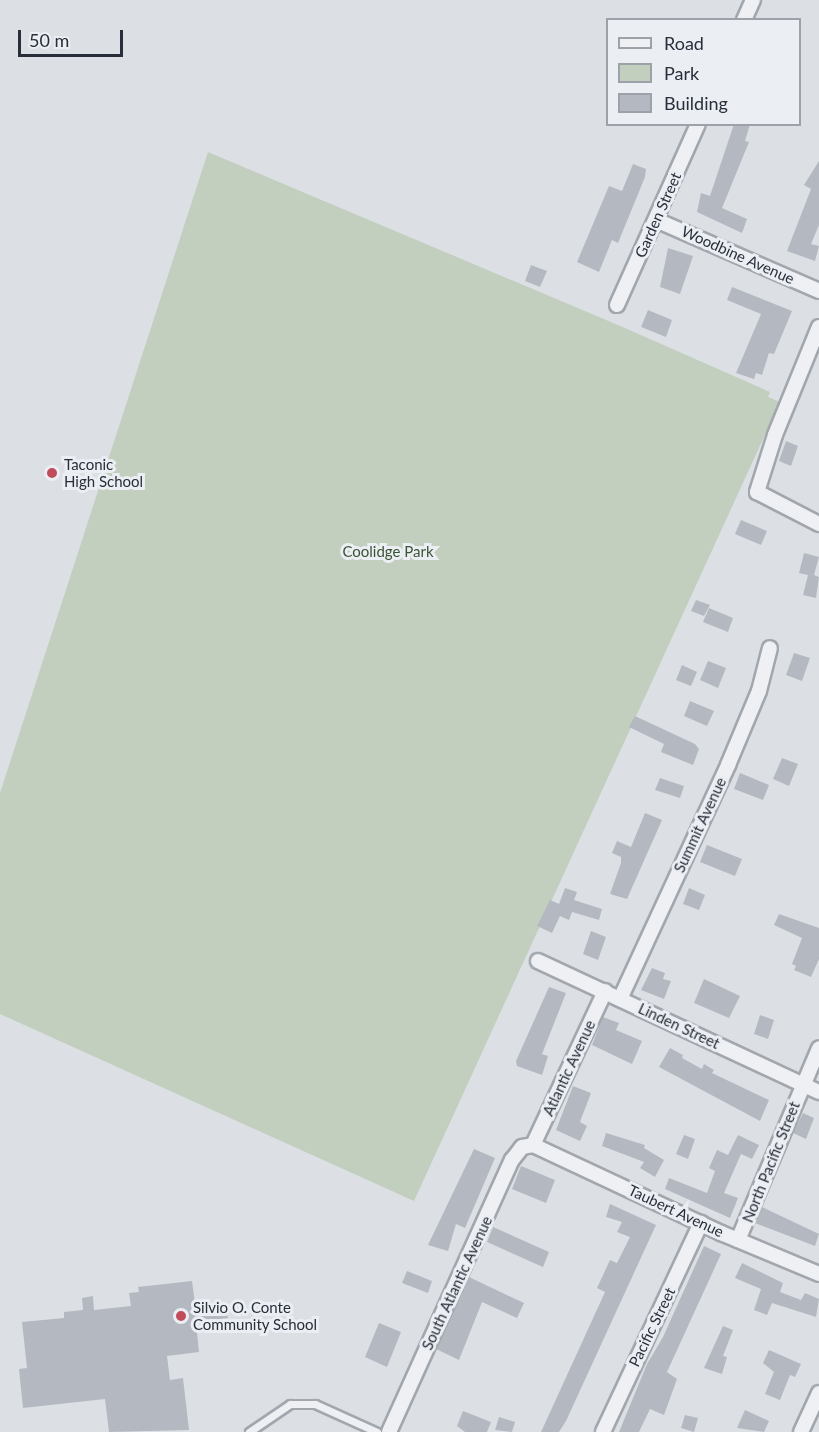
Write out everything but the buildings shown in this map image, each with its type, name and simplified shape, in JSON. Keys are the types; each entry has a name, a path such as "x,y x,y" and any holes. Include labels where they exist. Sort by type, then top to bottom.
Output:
{"street":[{"path":"745,18 753,0"},
{"name":"Garden Street","path":"616,305 697,126"},
{"name":"Woodbine Avenue","path":"656,219 819,291"},
{"path":"819,327 797,377 758,492 819,524"},
{"name":"Summit Avenue","path":"621,999 737,744 759,691 770,648"},
{"name":"Linden Street","path":"538,961 819,1092"},
{"name":"Atlantic Avenue","path":"534,1145 605,991"},
{"name":"North Pacific Street","path":"738,1240 819,1048"},
{"name":"Taubert Avenue","path":"534,1145 738,1240 819,1274"},
{"name":"South Atlantic Avenue","path":"389,1432 512,1160 522,1147 534,1145"},
{"name":"Pacific Street","path":"603,1432 701,1223"},
{"path":"801,1432 819,1393"}],"lane":[{"path":"249,1432 290,1404 315,1404 377,1432"}],"green space":[{"name":"Coolidge Park","path":"208,152 625,328 770,392 768,397 780,402 414,1201 0,1014 0,793"}],"place":[{"name":"Taconic High School","path":"52,473"},
{"name":"Silvio O. Conte Community School","path":"181,1316"}]}
